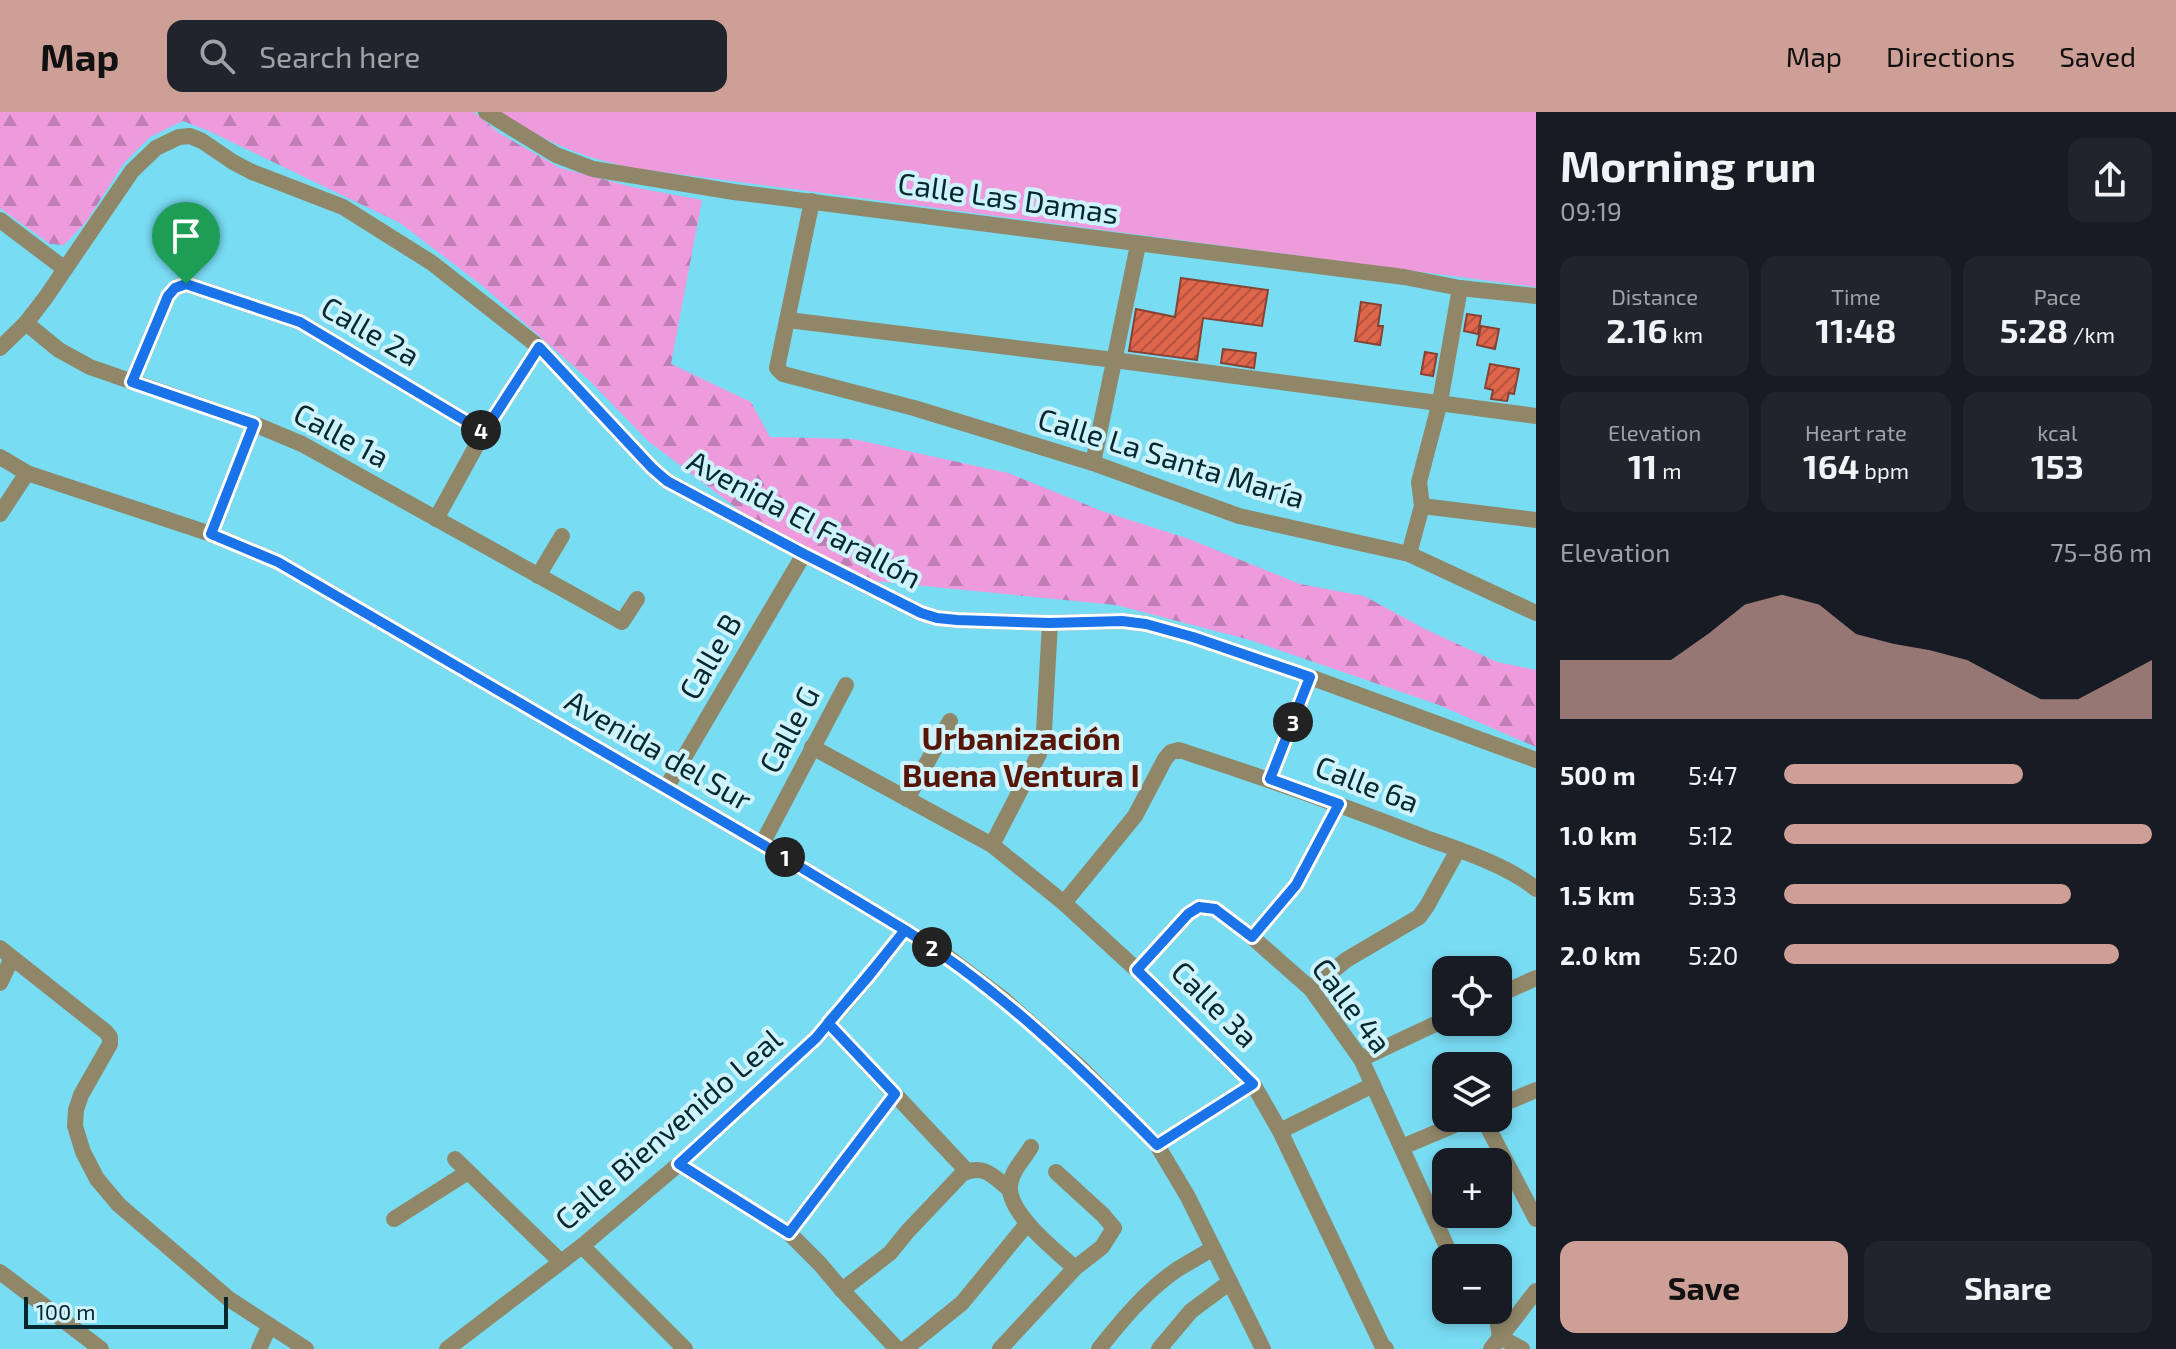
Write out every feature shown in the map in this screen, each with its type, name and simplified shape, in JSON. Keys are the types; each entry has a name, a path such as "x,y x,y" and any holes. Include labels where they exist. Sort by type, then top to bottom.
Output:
{"street":[{"name":"Calle Las Damas","path":"486,112 556,155 593,169 734,192 1536,296"},
{"name":"Avenida El Farallón","path":"0,348 26,323 137,166 170,140 190,136 252,172 362,217 432,263 539,347 667,481 909,607 937,618 1146,624 1310,677 1536,760"},
{"path":"812,201 788,320 1536,416"},
{"path":"0,220 65,269"},
{"path":"1093,463 1138,245"},
{"name":"Calle 2a","path":"132,382 168,296 175,288 186,284 300,322 484,432"},
{"path":"1409,554 1422,506 1419,482 1440,402 1460,288"},
{"name":"Calle La Santa María","path":"788,320 777,368 783,374 914,408 1093,463 1239,516 1409,554 1536,613"},
{"name":"Calle 1a","path":"26,323 59,350 90,367 254,424 302,444 622,622 637,599"},
{"path":"436,519 484,432 539,347"},
{"path":"211,534 254,424"},
{"name":"Avenida del Sur","path":"0,457 27,473 211,534 278,562 762,844 944,954 1002,998 1081,1068 1157,1145 1188,1197 1263,1349"},
{"path":"0,514 27,473"},
{"path":"1422,506 1536,520"},
{"path":"538,576 562,536"},
{"name":"Calle B","path":"666,788 804,554"},
{"path":"992,845 1039,754 1044,731 1050,623"},
{"path":"1270,779 1310,677"},
{"name":"Calle G","path":"762,844 846,685"},
{"path":"907,799 950,721"},
{"name":"Calle 3a","path":"812,747 992,845 1064,903 1253,1084 1280,1131 1386,1349"},
{"name":"Calle 6a","path":"1064,903 1135,816 1165,759 1171,752 1179,750 1270,779 1458,850 1524,879 1536,889"},
{"path":"1252,937 1296,885 1339,804"},
{"path":"1311,989 1346,960 1419,917 1458,850"},
{"name":"Calle 4a","path":"1137,970 1188,914 1199,907 1215,909 1311,989 1361,1059 1446,1244"},
{"name":"Calle Bienvenido Leal","path":"454,1347 582,1246 679,1164 816,1038 905,930"},
{"path":"0,983 6,953 110,1037 110,1044 81,1095 76,1110 75,1126 83,1152 97,1179 119,1205 229,1299 306,1349"},
{"path":"1512,989 1536,978"},
{"path":"828,1023 967,1171"},
{"path":"1361,1059 1432,1026"},
{"path":"1157,1145 1253,1084"},
{"path":"1280,1131 1373,1085"},
{"path":"1512,1100 1536,1090"},
{"path":"789,1233 895,1094"},
{"path":"1402,1147 1438,1132"},
{"path":"1490,1132 1536,1219"},
{"path":"1031,1147 1012,1178 1009,1189 1012,1199 1027,1224 1075,1268"},
{"path":"455,1159 561,1262"},
{"path":"679,1164 789,1233 897,1349"},
{"path":"842,1290 890,1253 967,1171 972,1168 982,1170 1009,1189"},
{"path":"394,1219 468,1172"},
{"path":"1000,1349 1075,1268 1102,1247 1114,1228 1056,1172"},
{"path":"905,1349 962,1303 1027,1224"},
{"path":"582,1246 685,1349"},
{"path":"1099,1349 1148,1293 1175,1271 1213,1248"},
{"path":"0,1272 101,1349"},
{"path":"1159,1349 1191,1311 1230,1282"},
{"path":"1522,1349 1495,1343 1536,1291"},
{"path":"259,1349 269,1327"}],"green space":[{"path":"0,112 474,112 499,133 560,168 632,187 702,200 671,364 751,402 770,437 853,439 1008,473 1102,511 1189,539 1300,584 1364,596 1425,629 1497,662 1536,670 1536,747 1439,705 1250,640 1116,605 852,579 783,543 648,441 588,379 484,287 400,223 183,121 150,137 124,163 86,222 64,245 50,244 0,208"},
{"path":"498,112 1536,112 1536,287 634,168 567,149"}],"building":[{"path":"1181,278 1268,290 1262,326 1203,318 1197,360 1129,351 1136,309 1175,317"},
{"path":"1361,302 1381,305 1378,326 1383,326 1380,345 1355,341"},
{"path":"1467,314 1481,316 1478,334 1464,331"},
{"path":"1481,326 1499,329 1495,349 1477,345"},
{"path":"1223,349 1256,353 1254,368 1221,363"},
{"path":"1425,352 1437,354 1433,376 1421,374"},
{"path":"1490,364 1519,369 1514,394 1509,393 1507,401 1491,399 1493,390 1485,388"}],"district":[{"name":"Urbanización Buena Ventura I","path":"1021,758"}],"route":[{"path":"186,284 175,288 168,296 132,382 254,424 211,534 278,562 905,930 828,1023 895,1094 789,1233 679,1164 816,1038 828,1023 868,977 905,930 944,954 1002,998 1081,1068 1157,1145 1253,1084 1137,970 1188,914 1199,907 1215,909 1252,937 1296,885 1339,804 1270,779 1310,677 1193,637 1134,622 957,620 921,613 667,481 539,347 484,432 300,322 186,284"}]}
